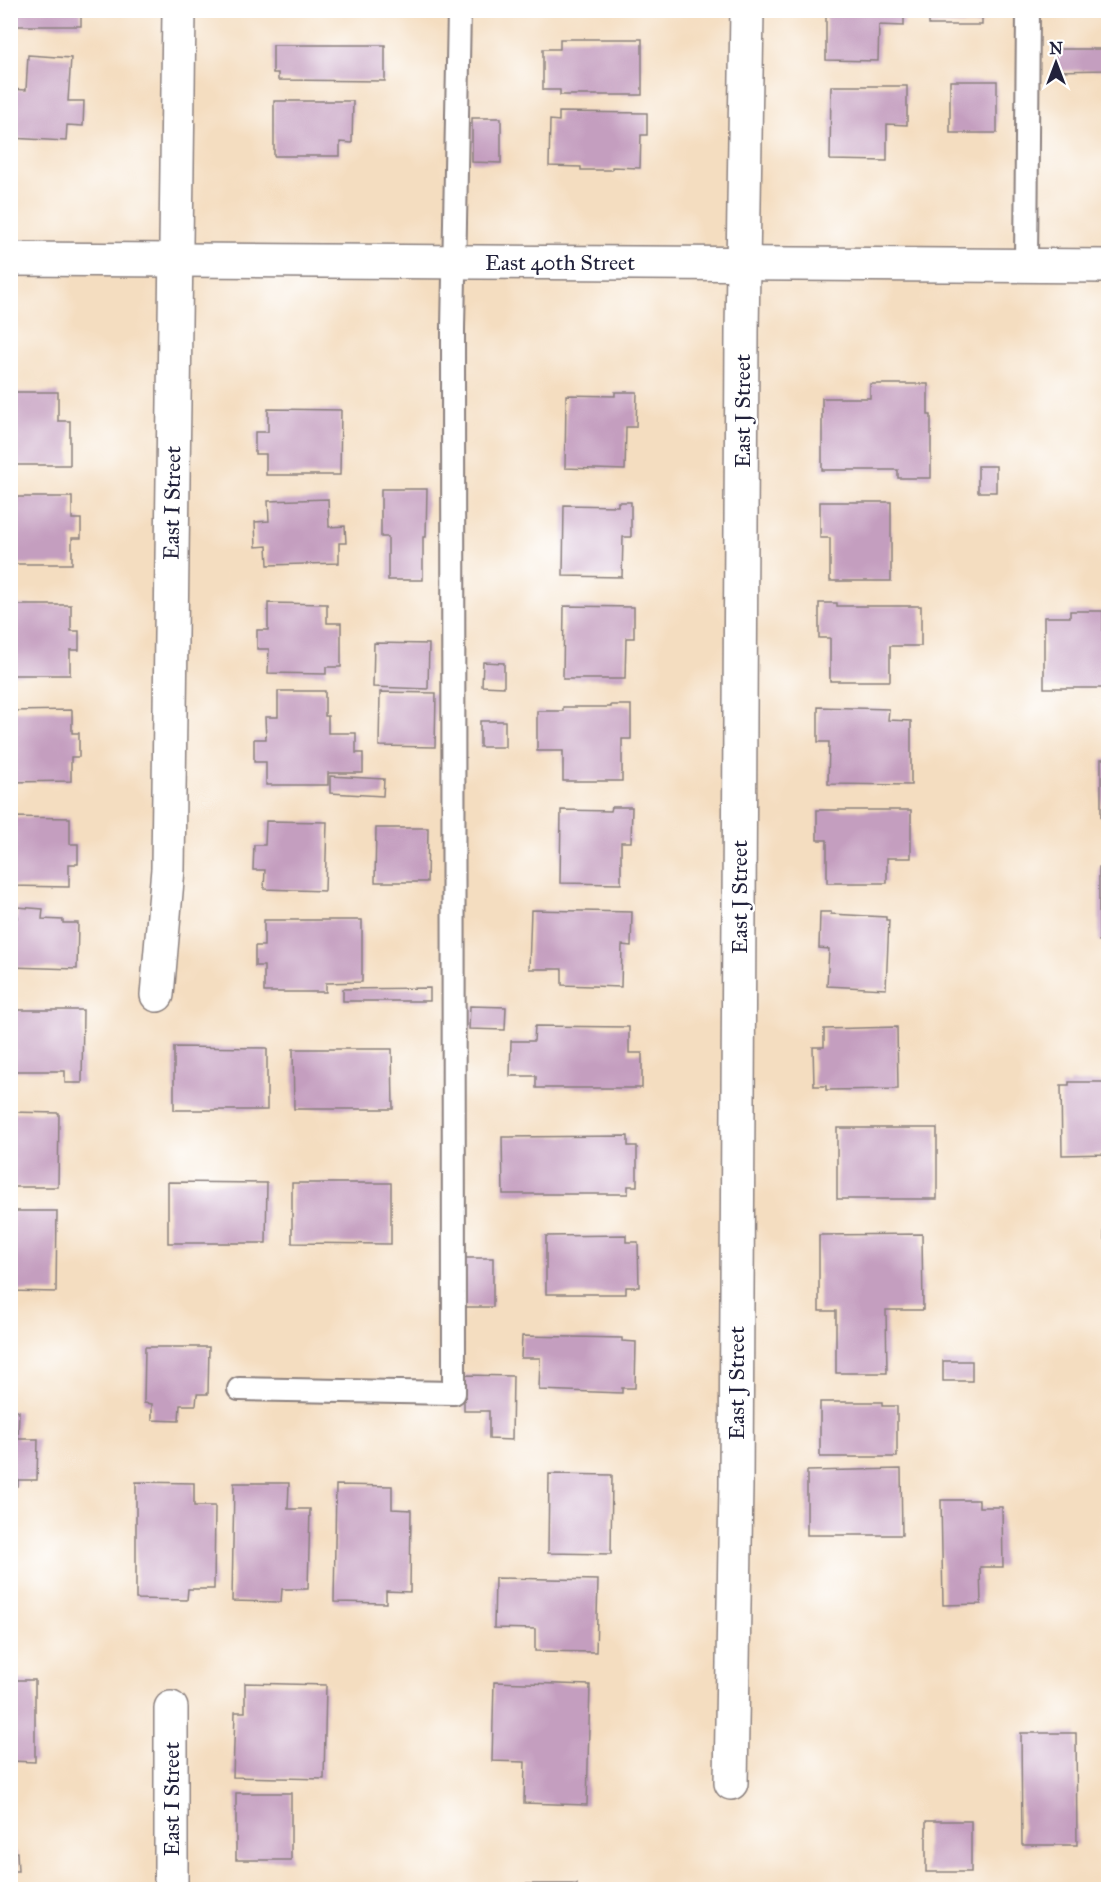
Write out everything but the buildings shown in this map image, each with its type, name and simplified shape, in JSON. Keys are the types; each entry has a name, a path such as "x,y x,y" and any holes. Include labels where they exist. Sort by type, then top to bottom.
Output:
{"street":[{"name":"East I Street","path":"157,995 168,869 179,10"},
{"name":"East J Street","path":"731,1783 736,1473 742,332 745,263 747,10"},
{"name":"East 40th Street","path":"10,259 1108,266"},
{"name":"East I Street","path":"171,1708 171,1890"}],"lane":[{"path":"239,1389 454,1393 453,329 459,10"},
{"path":"1026,266 1028,10"}]}
